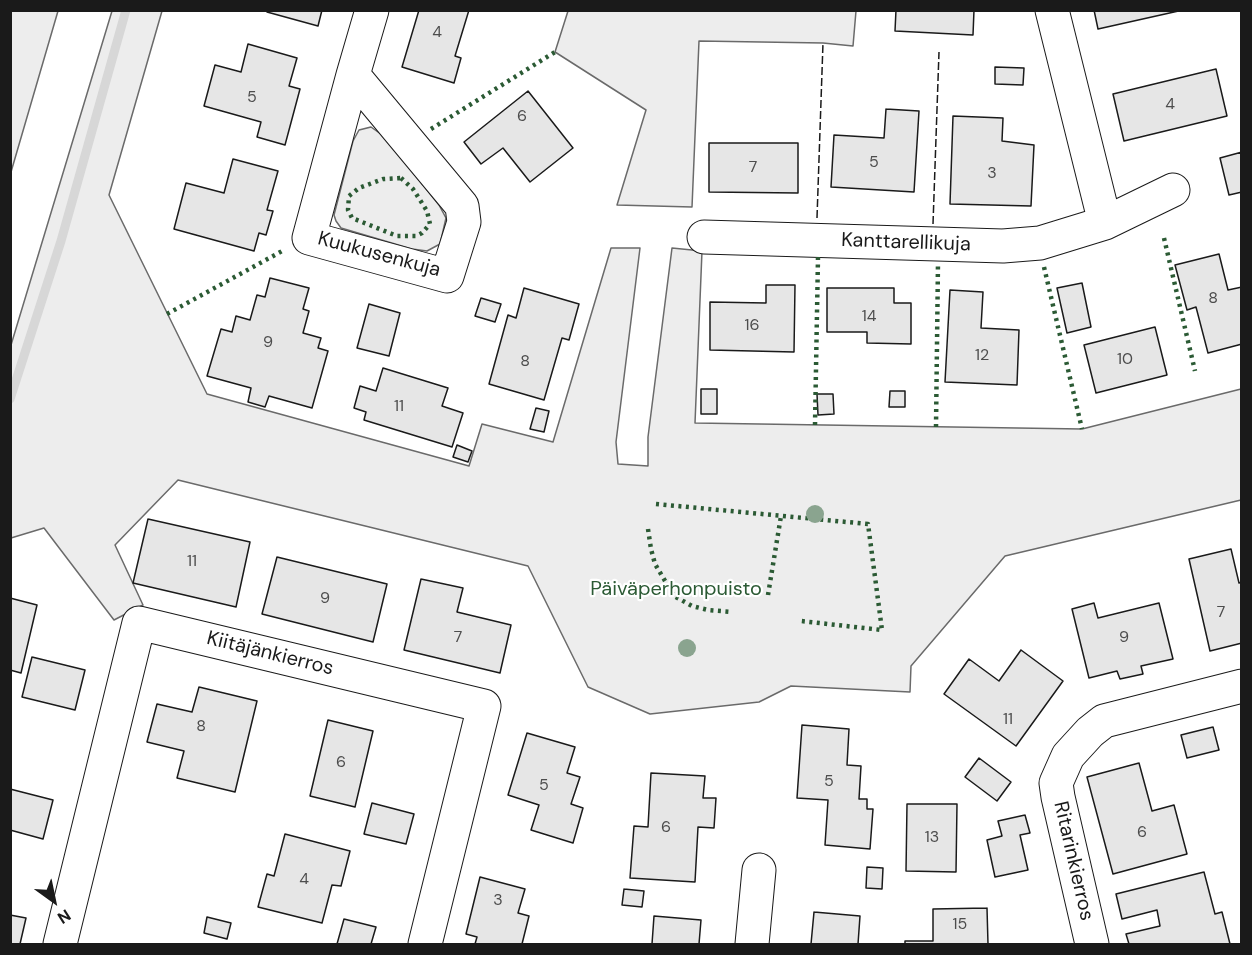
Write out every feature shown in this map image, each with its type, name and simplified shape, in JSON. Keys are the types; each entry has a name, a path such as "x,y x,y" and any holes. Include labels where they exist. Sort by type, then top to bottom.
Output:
{"street":[{"name":"Kuukusenkuja","path":"353,75 462,206 464,222 447,276 309,238 353,75 372,10"},
{"path":"1052,10 1105,223"},
{"name":"Kanttarellikuja","path":"704,237 1003,246 1040,243 1105,223 1173,190"},
{"name":"Kiitäjänkierros","path":"60,945 139,623 484,706 425,945"},
{"name":"Ritarinkierros","path":"1092,945 1056,783 1068,756 1090,732 1104,721 1242,686"},
{"path":"752,945 759,870"}],"green space":[{"path":"568,10 856,11 853,46 823,43 699,41 692,207 617,205 646,110 555,52"},
{"path":"10,11 58,11 11,172"},
{"name":"Päiväperhonpuisto","path":"112,11 162,11 109,195 207,394 469,466 482,424 553,442 611,248 640,248 616,442 618,464 648,466 648,437 672,248 702,251 695,423 1082,429 1241,389 1241,500 1005,556 911,666 910,692 791,686 759,702 650,714 588,687 528,566 178,480 115,545 143,605 114,620 44,528 11,538 11,345"},
{"path":"371,127 385,137 439,205 446,218 440,244 427,251 412,249 341,228 336,221 334,215 353,141 359,130"}],"building":[{"path":"267,10 322,10 318,26 267,12"},
{"path":"419,10 469,10 455,56 461,58 454,83 402,67"},
{"path":"896,10 974,10 973,35 895,31"},
{"path":"1094,10 1183,10 1098,29"},
{"path":"248,44 297,58 289,86 300,89 285,145 257,137 261,122 204,106 215,65 241,72"},
{"path":"995,67 1024,68 1023,85 995,84"},
{"path":"1216,69 1227,116 1124,141 1113,94"},
{"path":"528,91 573,148 530,182 503,148 481,164 464,142"},
{"path":"886,109 919,111 914,192 831,187 834,135 884,138"},
{"path":"953,116 1003,118 1002,141 1034,145 1031,206 950,204"},
{"path":"709,143 798,143 798,193 709,192"},
{"path":"1242,152 1242,192 1229,195 1220,158"},
{"path":"233,159 278,171 267,210 273,211 266,235 259,233 254,251 174,229 186,183 224,193"},
{"path":"1219,254 1228,290 1242,287 1242,344 1208,353 1196,307 1187,310 1175,265"},
{"path":"270,278 309,288 303,309 309,311 303,333 321,338 318,348 328,351 312,408 269,396 265,407 248,402 251,388 207,376 221,329 232,332 236,316 250,320 257,295 265,297"},
{"path":"1082,283 1091,327 1067,333 1057,288"},
{"path":"766,285 795,285 794,352 710,350 710,302 766,303"},
{"path":"524,288 579,304 569,340 562,338 544,400 489,384 508,315 516,318"},
{"path":"827,288 894,288 894,303 911,303 911,344 867,343 867,332 827,332"},
{"path":"950,290 983,292 981,328 1019,330 1017,385 945,382"},
{"path":"481,298 501,304 495,322 475,316"},
{"path":"369,304 400,313 389,356 357,348"},
{"path":"1155,327 1167,375 1096,393 1084,345"},
{"path":"383,368 448,388 442,406 463,413 452,447 364,420 366,412 354,408 360,386 376,391"},
{"path":"701,389 717,389 717,414 701,414"},
{"path":"890,391 905,391 905,407 889,407"},
{"path":"817,394 833,394 834,414 818,415"},
{"path":"536,408 549,411 544,432 530,429"},
{"path":"457,445 472,451 468,462 453,457"},
{"path":"148,519 250,542 236,607 133,583"},
{"path":"1231,549 1239,583 1242,582 1242,643 1210,651 1189,559"},
{"path":"277,557 387,584 373,642 262,614"},
{"path":"421,579 463,588 457,612 511,625 500,673 404,650"},
{"path":"10,598 37,605 21,673 10,670"},
{"path":"1094,603 1098,618 1159,603 1173,659 1141,666 1143,674 1120,679 1117,671 1089,678 1072,609"},
{"path":"1021,650 1063,681 1016,746 944,694 969,659 999,681"},
{"path":"32,657 85,670 75,710 22,697"},
{"path":"199,687 257,701 235,792 177,778 184,751 147,742 157,704 192,712"},
{"path":"328,720 373,731 355,807 310,796"},
{"path":"802,725 849,729 847,765 861,766 859,799 867,799 867,809 873,809 870,849 825,845 828,800 797,798"},
{"path":"1213,727 1219,750 1187,758 1181,735"},
{"path":"527,733 575,747 567,773 580,777 571,804 583,808 573,843 531,830 539,805 508,795"},
{"path":"979,758 1011,782 997,801 965,777"},
{"path":"1139,763 1152,811 1174,805 1187,854 1113,874 1087,777"},
{"path":"651,773 705,776 703,798 716,798 714,828 698,827 695,882 630,878 634,826 648,827"},
{"path":"10,789 53,800 43,839 10,830"},
{"path":"372,803 414,814 406,844 364,834"},
{"path":"907,804 957,804 956,872 906,871"},
{"path":"1025,815 1030,833 1020,835 1028,870 995,877 987,840 1002,836 998,821"},
{"path":"285,834 350,851 341,886 332,885 322,923 258,907 267,874 274,876"},
{"path":"867,867 883,868 882,889 866,888"},
{"path":"1204,872 1215,914 1222,912 1230,944 1129,944 1126,934 1160,926 1157,910 1122,919 1116,894"},
{"path":"480,877 525,889 518,913 529,916 522,944 475,944 477,937 466,934"},
{"path":"624,889 644,891 642,907 622,905"},
{"path":"987,908 988,944 905,944 905,941 933,941 933,909"},
{"path":"814,912 860,916 858,944 811,944"},
{"path":"10,915 26,918 20,944 10,944"},
{"path":"654,916 701,920 699,944 652,944"},
{"path":"207,917 231,923 227,939 204,933"},
{"path":"344,919 376,927 371,944 337,944"}],"waterway":[{"path":"10,399 61,241 126,10"}],"hedge":[{"path":"431,129 555,52"},
{"path":"401,178 413,189 427,211 430,224 422,233 416,236 397,236 352,218 348,210 349,196 359,188 383,179 401,178"},
{"path":"1164,238 1195,371"},
{"path":"167,314 284,250"},
{"path":"815,425 818,257"},
{"path":"936,427 938,262"},
{"path":"1044,267 1082,429"},
{"path":"656,504 868,524 882,630 801,621"},
{"path":"768,595 781,516"},
{"path":"648,529 655,564 674,596 692,606 732,612"}],"fence":[{"path":"817,218 823,43"},
{"path":"933,224 939,52"}]}
